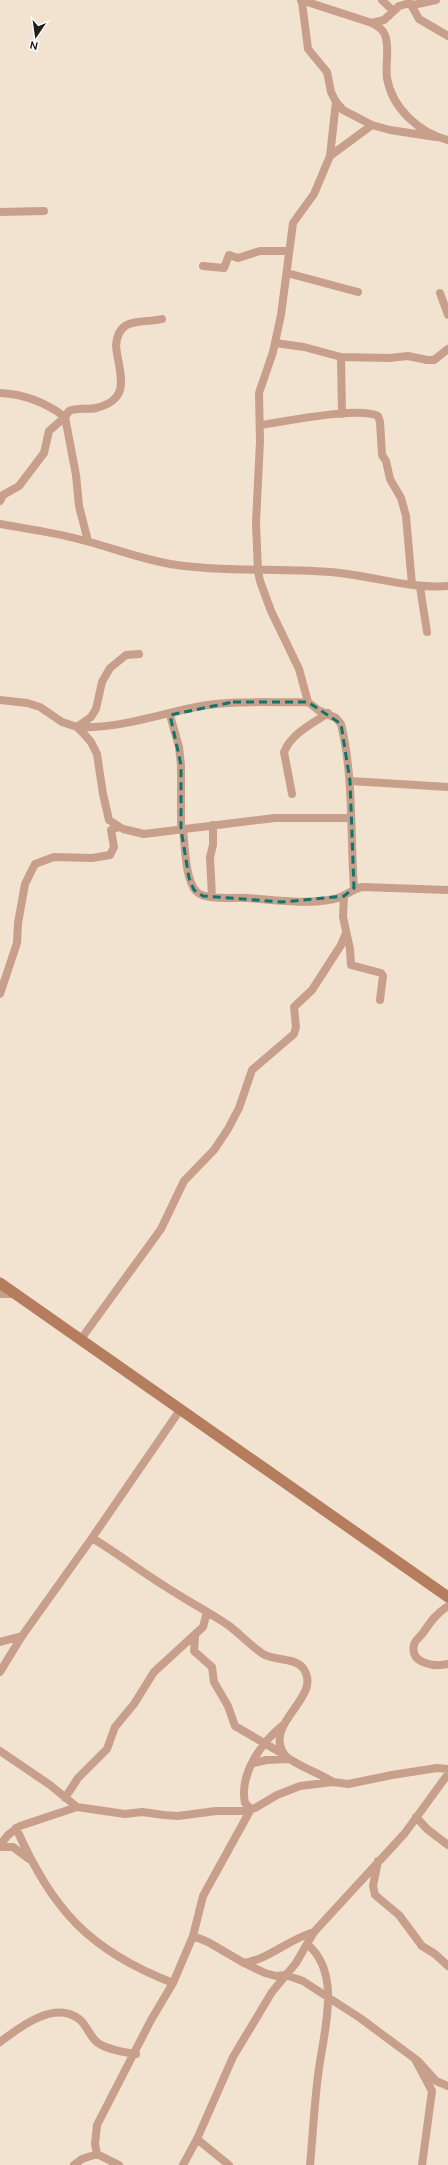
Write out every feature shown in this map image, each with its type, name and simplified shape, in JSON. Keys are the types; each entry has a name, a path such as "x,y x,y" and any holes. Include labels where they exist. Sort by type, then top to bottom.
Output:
{"main road":[{"path":"0,1283 82,1339 180,1410 448,1597"}],"street":[{"path":"372,23 384,20 387,4 413,5 436,0"},
{"path":"436,137 413,123 394,100 387,78 385,33 382,29 372,23 301,1 308,49 327,72 331,92 336,102 343,110 372,125 390,130 448,140"},
{"path":"413,5 419,19 448,36"},
{"path":"336,102 330,156 314,194 293,223 276,343 259,393 260,425 256,523 258,571 271,611 300,674 308,702 341,724 350,781 354,888"},
{"path":"330,156 372,125"},
{"path":"0,212 44,211"},
{"path":"203,266 224,268 229,255 238,258 260,251 288,250"},
{"path":"287,272 358,292"},
{"path":"440,293 448,315"},
{"path":"0,501 3,495 19,486 44,453 49,431 65,417 69,411 73,409 96,408 115,401 119,396 120,385 116,340 122,330 134,321 162,319"},
{"path":"276,343 304,347 341,357 389,358 408,356 434,360 448,349"},
{"path":"341,357 342,414"},
{"path":"0,393 30,397 51,407 65,417 76,475 79,506 88,541"},
{"path":"260,425 342,414 369,412 380,418 382,455 386,461 390,479 401,498 406,516 416,586 427,632"},
{"path":"0,524 88,541 149,559 176,565 208,569 340,573 416,586 448,586"},
{"path":"77,726 91,717 96,709 102,682 110,668 126,655 139,654"},
{"path":"0,700 26,702 40,707 62,722 77,726 125,724 170,715 201,706 232,702 308,702"},
{"path":"292,794 284,752 286,746 298,733 328,714"},
{"path":"170,715 179,747 181,765 182,829 189,878 198,893 212,897 246,898 282,902 317,901 344,896 354,888 377,886 448,890"},
{"path":"77,726 92,742 97,754 107,816 112,824 118,827 144,834 275,818 351,818"},
{"path":"350,781 448,787"},
{"path":"212,825 213,845 210,857 212,897"},
{"path":"0,994 16,947 25,884 30,871 35,864 49,858 69,856 92,858 110,855 114,847 112,828 118,827"},
{"path":"344,896 343,906 346,933 352,965 379,971 383,976 380,1000"},
{"path":"82,1339 161,1229 184,1181 214,1150 228,1129 239,1108 252,1070 294,1034 296,1027 294,1007 312,990 341,945 346,933"},
{"path":"0,1294 14,1294"},
{"path":"0,1672 22,1636 92,1538 180,1410"},
{"path":"92,1538 229,1626 264,1654 289,1660 299,1664 303,1669 307,1677 304,1695 283,1725 265,1744 244,1780 243,1789 245,1803 251,1809"},
{"path":"448,1606 432,1618 415,1642 414,1649 415,1656 424,1663 437,1666 448,1664"},
{"path":"65,1798 78,1778 107,1749 115,1726 134,1704 142,1688 154,1672 195,1636 203,1627 207,1612"},
{"path":"0,1642 22,1636"},
{"path":"195,1636 194,1651 212,1667 214,1682 228,1706 236,1726 265,1744 334,1782"},
{"path":"283,1725 280,1746 286,1756"},
{"path":"0,1751 77,1807"},
{"path":"253,1763 286,1756"},
{"path":"0,1846 16,1828 77,1807 125,1814 142,1812 170,1816 251,1809 300,1786 334,1782 348,1784 437,1768 448,1769"},
{"path":"183,2165 197,2139 233,2057 272,1992 286,1975 314,1932 378,1860 405,1833 448,1774"},
{"path":"97,2154 95,2144 98,2125 136,2054 151,2020 173,1983 193,1936 203,1896 211,1879 251,1809"},
{"path":"416,1817 427,1829 448,1845"},
{"path":"16,1828 32,1860 63,1910 89,1937 137,1967 173,1983"},
{"path":"0,1846 13,1847 32,1860"},
{"path":"378,1860 373,1886 375,1895 399,1915 422,1946 435,1954 448,1966"},
{"path":"244,1963 263,1957 289,1941 314,1932"},
{"path":"193,1936 208,1942 244,1963 266,1973 276,1976 286,1975 303,1981 360,2018 424,2066 436,2081 448,2086"},
{"path":"307,1944 313,1949 323,1967 329,1998 318,2075 310,2165"},
{"path":"0,2042 15,2031 47,2014 63,2013 80,2019 97,2042 104,2046 136,2054"},
{"path":"414,2058 432,2091 422,2165"},
{"path":"197,2139 229,2165"},
{"path":"74,2165 87,2157 97,2154 119,2165"}],"highlighted area":[{"path":"233,702 308,702 341,724 350,781 354,888 344,896 282,902 203,896 194,890 189,878 181,829 181,765 170,715"}]}
